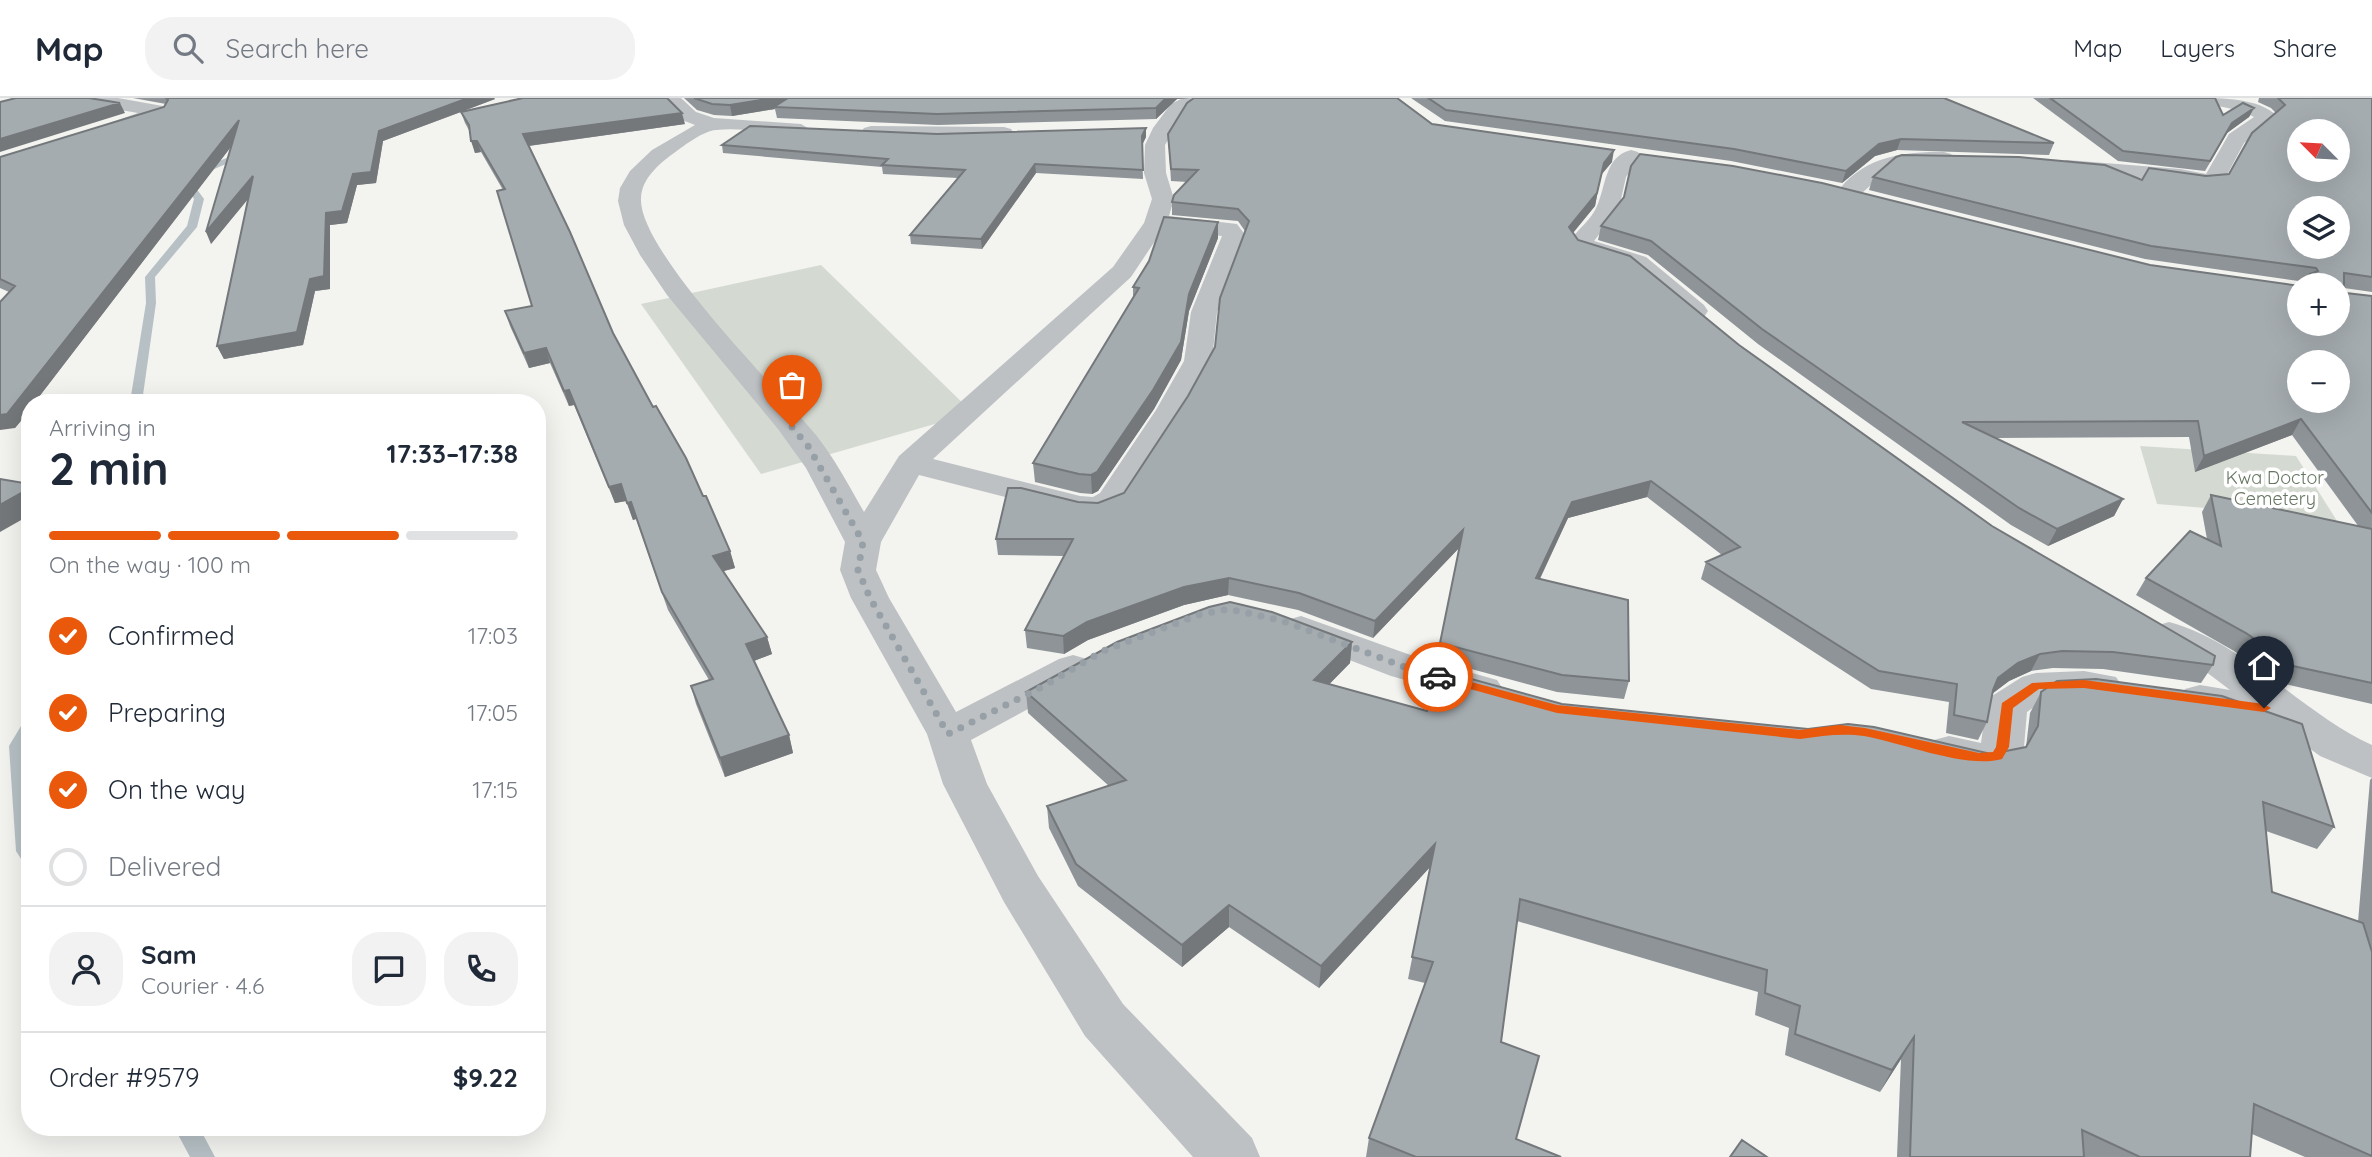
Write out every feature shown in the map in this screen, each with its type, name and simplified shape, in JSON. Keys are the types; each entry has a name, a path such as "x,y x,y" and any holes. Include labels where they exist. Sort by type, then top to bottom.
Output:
{"street":[{"path":"86,98 161,111 94,134"},
{"path":"1196,98 1149,128 1155,145 1155,173 1163,200 1156,223 1122,272 910,463 863,542 858,570 870,598 948,734 965,784 1021,890 1104,1020 1231,1157"},
{"path":"2041,163 2180,175 2203,181 2214,179 2230,146 2248,127 2262,122 2267,116 2248,106 2206,98"},
{"path":"671,99 689,116 711,124 825,131"},
{"path":"711,124 668,148 648,164 636,180 628,200 632,217 679,293 808,446 863,542"},
{"path":"851,131 1025,132"},
{"path":"1630,156 1615,176 1608,208 1581,242 1586,247 1637,262 1714,326"},
{"path":"1847,194 1884,162 1898,159 1963,159"},
{"path":"1820,187 1871,200"},
{"path":"910,463 1080,506 1099,507 1112,500 1198,362 1204,312 1234,236 1229,229 1156,223"},
{"path":"1270,618 1405,667 1519,699"},
{"path":"2144,619 2219,662 2335,746 2372,763"},
{"path":"948,734 1042,687 1103,651"},
{"path":"1915,744 1979,758 1997,756 2002,747 2007,706 2036,686 2084,684 2291,712"}],"green space":[{"path":"821,265 973,413 761,474 641,304"},
{"name":"Kwa Doctor Cemetery","path":"2140,446 2296,456 2339,524 2157,504"}],"building":[{"path":"16,98 89,98 120,103 0,139 0,102"},
{"path":"166,98 468,98 379,131 371,172 353,174 342,211 326,213 324,276 310,279 297,332 217,346 253,176 206,232 239,120 7,414 0,415 0,302 15,286 0,279 0,157 164,107 168,100"},
{"path":"523,98 667,98 682,113 523,134 570,232 613,333 653,407 656,406 686,458 703,496 706,496 730,551 713,556 767,637 746,644 789,735 720,758 691,686 713,679 662,592 631,502 627,503 621,484 609,487 569,390 564,391 546,348 524,353 505,311 532,306 497,191 505,189 477,141 471,141 469,125 461,112"},
{"path":"694,98 774,98 730,105 712,104"},
{"path":"788,98 1166,98 1156,108 937,114 774,107"},
{"path":"1194,98 1397,98 1432,124 1614,150 1604,163 1597,193 1569,227 1578,240 1630,256 1739,345 1992,526 2215,656 2213,665 2113,652 2062,651 2040,654 2018,663 1998,678 1987,722 1954,715 1957,684 1879,671 1706,562 1740,547 1651,481 1572,502 1536,578 1628,600 1629,681 1562,675 1440,643 1463,530 1375,621 1299,593 1229,578 1184,587 1087,622 1063,636 1025,630 1073,539 996,539 1008,488 1021,488 1078,502 1098,503 1124,493 1188,396 1215,347 1220,298 1249,221 1238,209 1172,202 1174,195 1198,170 1171,169 1168,134 1187,103"},
{"path":"1428,98 1944,98 2054,143 1901,139 1879,144 1846,171 1734,149 1446,110"},
{"path":"2050,98 2215,98 2223,115 2243,103 2254,108 2232,123 2210,161 2123,151"},
{"path":"2278,98 2372,98 2372,277 2350,273 2313,273 2318,271 2316,268 2151,246 1873,177 1902,155 2019,157 2105,165 2142,180 2149,168 2206,176 2229,174 2252,133 2285,105"},
{"path":"750,126 937,134 1146,128 1142,136 1143,170 1035,164 981,239 910,235 965,170 882,165 888,159 722,145"},
{"path":"1640,154 1733,166 1822,183 2150,265 2287,284 2287,336 2350,336 2350,293 2372,296 2372,513 2301,419 2204,456 2198,421 1962,422 2123,499 2057,529 2019,508 1762,329 1651,241 1601,226 1624,197 1631,166"},
{"path":"1164,217 1218,222 1189,294 1181,342 1153,390 1097,472 1091,475 1079,474 1033,463 1139,288 1133,287 1149,261"},
{"path":"0,479 21,482 21,493 0,505"},
{"path":"2211,495 2372,529 2372,683 2293,666 2246,633 2146,578 2190,531 2221,546"},
{"path":"1230,602 1272,612 1352,642 1314,680 1427,711 1435,669 1562,704 1808,729 1848,724 1874,727 1991,754 2026,747 2038,726 2041,692 2057,681 2096,679 2222,696 2302,724 2334,827 2263,802 2272,892 2363,923 2372,952 2372,1156 2254,1104 2250,1157 2140,1157 2082,1130 2084,1157 1910,1157 1914,1037 1892,1070 1795,1034 1800,1006 1765,993 1767,970 1520,899 1501,1042 1539,1056 1516,1139 1561,1157 1416,1157 1369,1138 1433,962 1412,957 1435,844 1321,966 1229,905 1182,945 1076,864 1047,806 1126,780 1026,692 1117,642 1209,607"},
{"path":"1742,1140 1767,1157 1730,1157"}],"waterway":[{"path":"137,394 151,303 150,277 192,227 199,199 188,183 209,168 245,154"},
{"path":"21,741 18,746 21,785"},
{"path":"191,1136 203,1157"}],"way so far":[{"path":"792,427 808,446 863,542 858,570 870,598 948,734 1042,687 1103,651 1198,615 1229,609 1283,621 1438,677"}],"route":[{"path":"1438,677 1557,709 1800,734 1839,729 1865,732 1979,758 1997,756 2002,747 2007,706 2036,686 2084,684 2264,708"}]}
